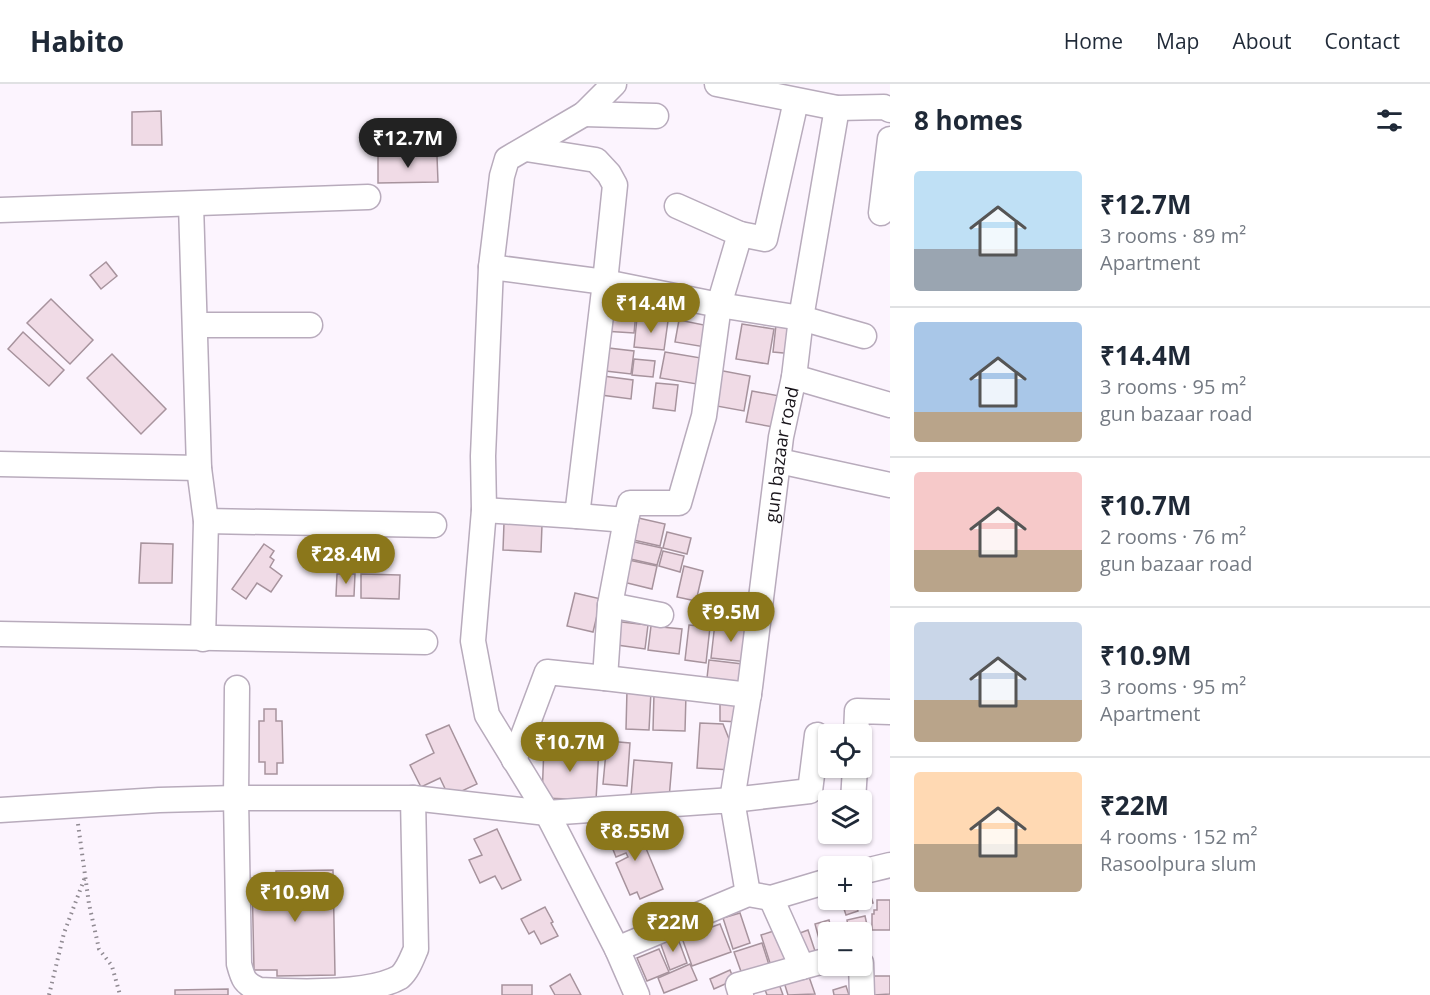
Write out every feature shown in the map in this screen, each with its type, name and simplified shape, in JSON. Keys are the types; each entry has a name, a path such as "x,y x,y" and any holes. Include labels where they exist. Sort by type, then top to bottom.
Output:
{"street":[{"path":"614,84 584,114 507,159 502,176 491,267 483,456 484,510 473,641 487,715 547,813 617,949 637,995"},
{"path":"717,84 769,89 796,101 837,108 885,100"},
{"path":"676,206 740,234 765,239 796,101"},
{"name":"gun bazaar road","path":"802,967 759,896 732,801 749,695 781,437 794,377 801,318 837,108"},
{"path":"584,114 656,116"},
{"path":"880,213 890,139"},
{"path":"526,149 597,160 615,185 577,516"},
{"path":"0,210 368,197"},
{"path":"191,204 199,468 206,521 203,639"},
{"path":"604,678 610,605 630,503 679,503 704,416 719,305 740,234"},
{"path":"491,267 605,282 719,305 801,318 864,336"},
{"path":"196,325 310,325"},
{"path":"794,377 890,405"},
{"path":"778,461 890,485"},
{"path":"0,464 199,468"},
{"path":"484,510 626,520"},
{"path":"206,521 434,525"},
{"path":"610,605 661,615"},
{"path":"0,634 425,642"},
{"path":"514,760 547,672 749,695"},
{"path":"237,688 239,964 243,978 248,985 259,990 360,992 385,985 401,976 411,962 416,949 413,798"},
{"path":"856,724 857,711 890,712"},
{"path":"0,810 159,800 413,798 547,813 732,801 810,791 817,735"},
{"path":"872,869 890,865"},
{"path":"617,949 759,896 818,883"},
{"path":"741,995 738,985 818,963"},
{"path":"861,976 862,995"}],"path":[{"path":"75,805 89,904 99,949 112,966 120,995"},
{"path":"49,995 64,933 85,876"}],"building":[{"path":"161,111 162,145 132,145 132,112"},
{"path":"378,156 437,156 438,182 378,183"},
{"path":"106,262 117,276 101,289 90,275"},
{"path":"607,290 638,293 634,333 603,331"},
{"path":"642,298 672,302 670,320 639,317"},
{"path":"51,299 93,340 70,364 27,323"},
{"path":"637,318 668,321 664,350 634,347"},
{"path":"679,320 714,327 711,348 675,342"},
{"path":"742,324 774,329 768,364 736,359"},
{"path":"776,325 796,327 794,354 773,352"},
{"path":"23,332 64,370 49,386 8,349"},
{"path":"600,347 634,351 631,374 597,370"},
{"path":"665,352 707,359 703,385 660,378"},
{"path":"112,354 166,409 141,434 87,378"},
{"path":"634,359 655,361 653,377 632,375"},
{"path":"718,370 750,376 744,411 711,405"},
{"path":"603,376 633,380 631,399 601,395"},
{"path":"656,383 678,385 675,411 653,408"},
{"path":"752,391 785,397 779,428 746,422"},
{"path":"634,517 665,524 660,546 629,539"},
{"path":"504,523 542,525 541,552 503,550"},
{"path":"667,532 691,538 687,554 663,548"},
{"path":"630,541 662,548 657,565 626,558"},
{"path":"141,543 173,544 172,583 139,583"},
{"path":"264,544 274,551 270,557 274,560 270,567 282,576 271,592 257,583 246,599 232,589"},
{"path":"663,551 684,556 680,572 659,566"},
{"path":"624,559 657,566 652,589 619,581"},
{"path":"684,566 703,571 696,601 677,597"},
{"path":"337,574 355,574 354,596 336,596"},
{"path":"361,574 400,575 399,599 361,598"},
{"path":"575,593 601,599 593,632 567,626"},
{"path":"613,621 648,625 645,649 610,644"},
{"path":"715,623 752,628 748,662 711,658"},
{"path":"689,625 710,627 706,663 685,660"},
{"path":"651,626 682,629 679,654 648,650"},
{"path":"709,660 751,665 748,691 706,687"},
{"path":"627,690 651,691 649,730 626,729"},
{"path":"654,693 686,694 685,731 653,730"},
{"path":"720,701 741,702 740,722 720,721"},
{"path":"264,709 276,709 276,721 282,721 283,763 277,763 277,774 265,774 265,762 259,762 259,721 264,721"},
{"path":"700,723 723,724 733,749 732,770 697,768"},
{"path":"449,725 477,784 449,797 440,778 421,787 410,765 434,753 426,735"},
{"path":"607,741 630,743 627,786 603,784"},
{"path":"544,746 599,748 596,800 542,798"},
{"path":"634,760 672,763 669,799 631,796"},
{"path":"635,822 663,889 640,899 637,892 630,895 616,863 628,857 626,853 616,857 610,842 618,838 614,830"},
{"path":"497,829 521,880 502,889 495,876 480,883 469,860 482,855 474,839"},
{"path":"333,870 335,975 277,976 277,970 254,970 252,878 276,877 276,871"},
{"path":"877,900 890,900 890,930 872,930 872,914 874,910 877,910"},
{"path":"545,907 558,936 541,944 534,931 529,934 521,919"},
{"path":"844,910 858,910 858,911 846,915"},
{"path":"740,913 750,943 733,949 723,918"},
{"path":"865,916 866,922 847,922 847,920"},
{"path":"720,924 731,952 692,966 682,938"},
{"path":"783,928 793,959 771,966 761,935"},
{"path":"808,930 817,957 801,962 792,936"},
{"path":"677,936 687,963 670,970 660,942"},
{"path":"762,943 770,968 743,977 734,952"},
{"path":"659,949 669,972 647,981 637,958"},
{"path":"690,964 697,980 664,993 658,978"},
{"path":"730,970 734,980 714,989 710,979"},
{"path":"807,971 815,994 788,995 783,979"},
{"path":"570,974 581,995 555,995 550,986"},
{"path":"874,976 890,976 890,994 874,995"},
{"path":"778,981 783,995 767,995 764,987"},
{"path":"502,985 532,985 532,995 502,995"},
{"path":"846,986 849,995 834,995 833,990"},
{"path":"228,989 228,995 175,995 175,990"}]}
